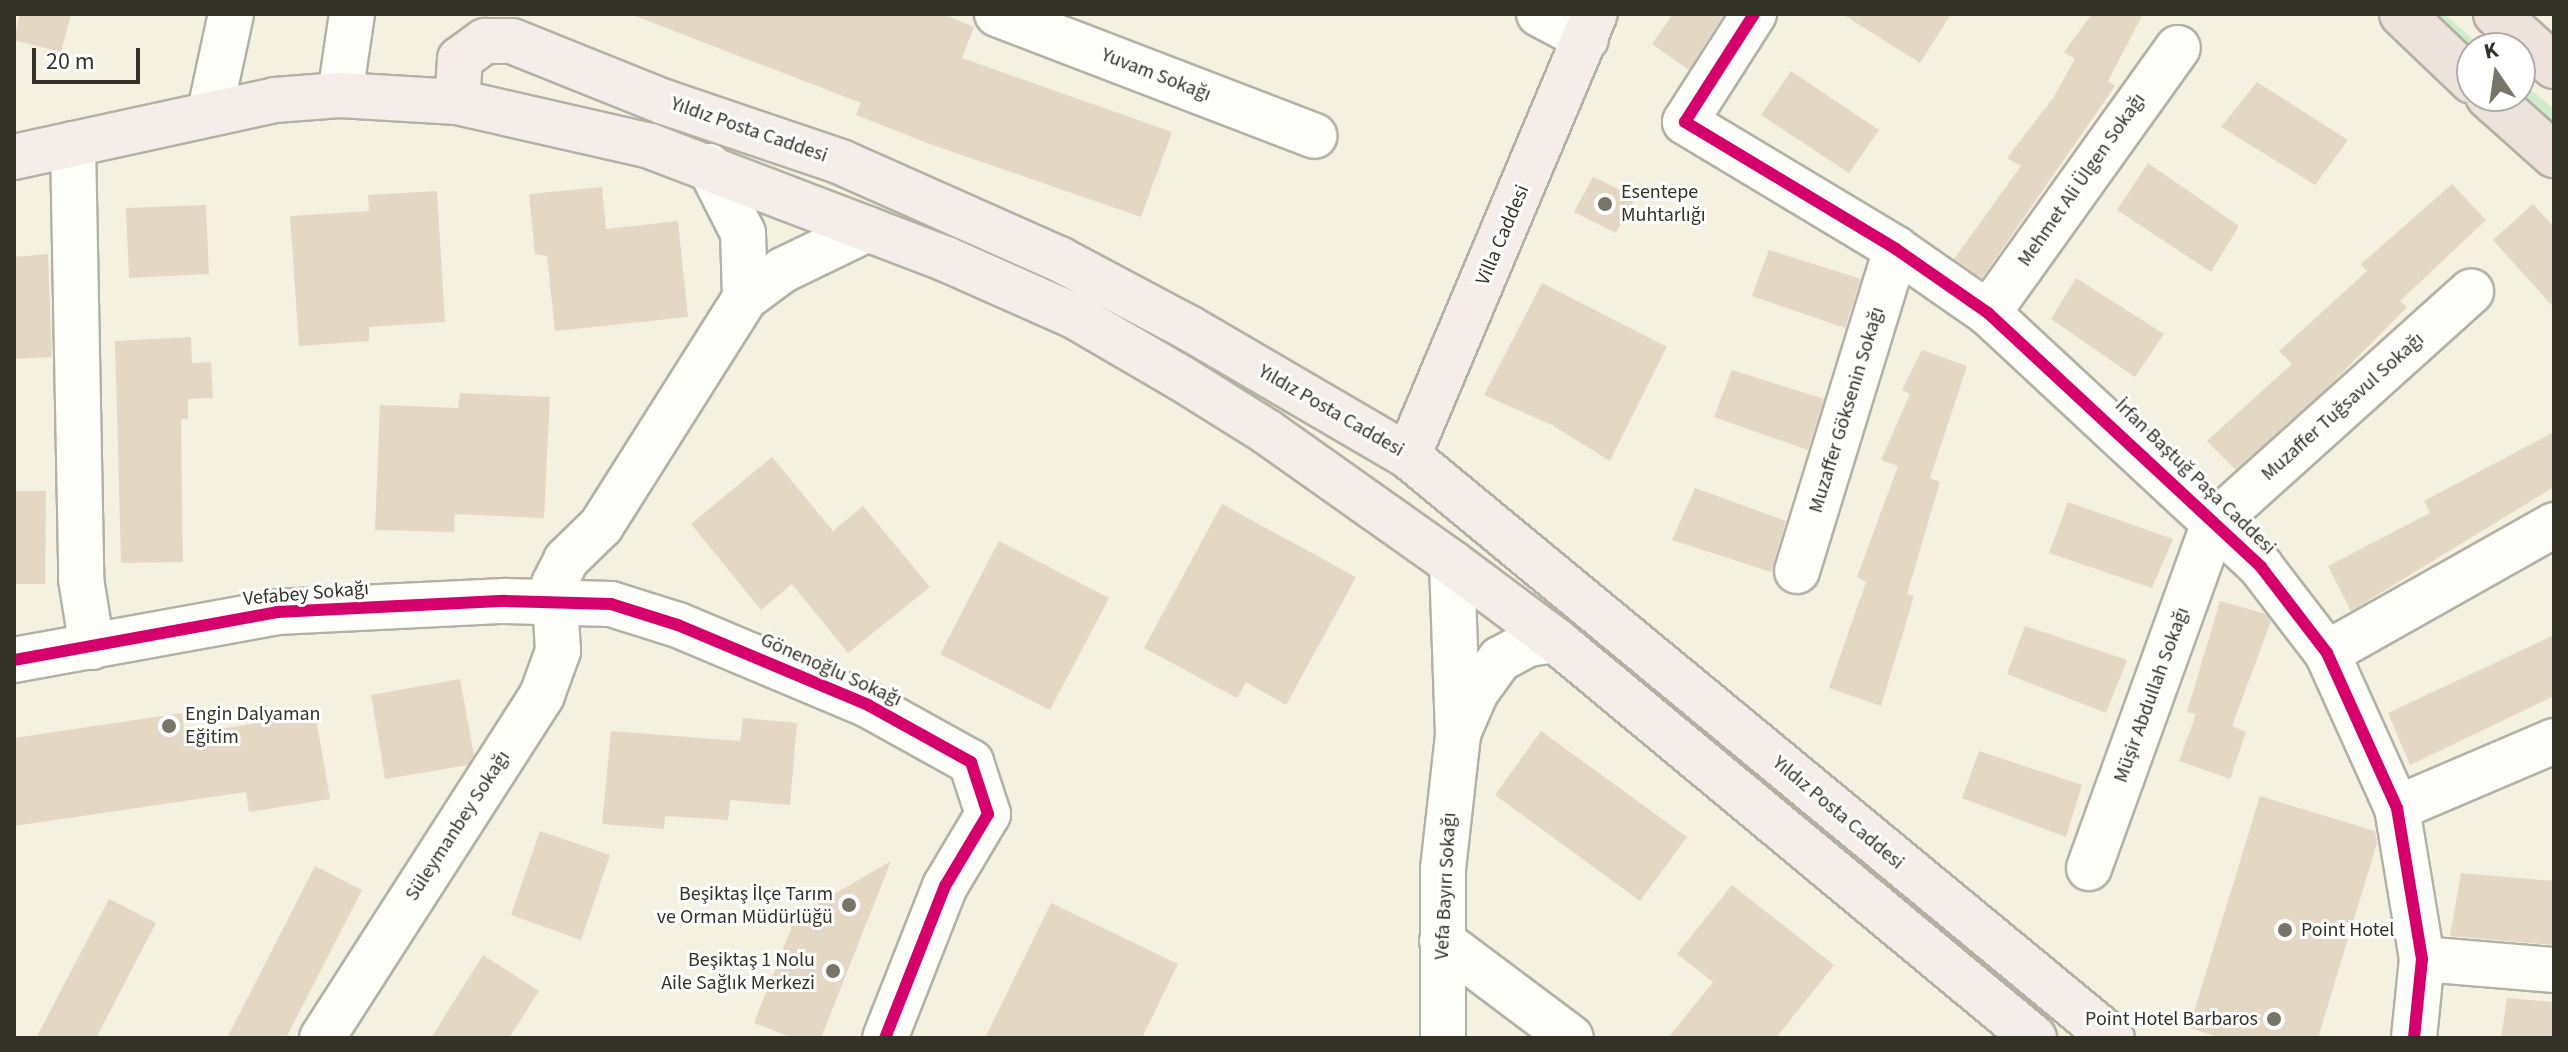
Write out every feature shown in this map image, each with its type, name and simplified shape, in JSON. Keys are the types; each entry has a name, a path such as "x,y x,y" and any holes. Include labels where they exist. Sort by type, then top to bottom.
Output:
{"highway":[{"path":"2402,14 2456,66"},
{"path":"2496,14 2554,66"},
{"path":"2506,112 2554,155"}],"main road":[{"name":"Villa Caddesi","path":"1408,456 1591,26"},
{"name":"Yıldız Posta Caddesi","path":"457,102 460,59 485,41 512,41 664,102 841,162 1059,259 1408,456 2112,1038"},
{"path":"14,157 210,111 340,95 457,102 536,117 709,166 1076,317 1267,432 1555,640 2034,1038"},
{"path":"1267,432 1352,464 1378,464 1408,456 1442,509 1452,563"}],"street":[{"path":"210,111 231,14"},
{"path":"340,95 352,14"},
{"name":"Yuvam Sokağı","path":"997,14 1314,136"},
{"path":"1539,14 1591,26"},
{"name":"İrfan Baştuğ Paşa Caddesi","path":"1754,14 1685,122 1896,249 1988,313 2261,567 2327,653 2397,808 2422,959 2414,1038"},
{"name":"Mehmet Ali Ülgen Sokağı","path":"1988,313 2178,48"},
{"path":"73,144 81,579 92,647"},
{"path":"709,166 743,233 745,298"},
{"name":"Süleymanbey Sokağı","path":"322,1038 542,695 558,651 554,584 566,560 601,526 745,298 783,270 868,229"},
{"name":"Muzaffer Göksenin Sokağı","path":"1797,571 1896,249"},
{"name":"Muzaffer Tuğsavul Sokağı","path":"2214,523 2471,292"},
{"name":"Müşir Abdullah Sokağı","path":"2089,868 2214,523"},
{"path":"2327,653 2554,525"},
{"name":"Süleymanbey Sokağı","path":"601,526 597,562 601,589 611,604"},
{"path":"1452,563 1458,735"},
{"path":"557,601 577,607 611,604"},
{"name":"Vefabey Sokağı","path":"14,660 277,612 557,601"},
{"name":"Gönenoğlu Sokağı","path":"611,604 678,625 868,705 971,762 988,814 945,886 885,1038"},
{"path":"1458,735 1476,692 1500,659 1528,644 1555,640"},
{"name":"Vefa Bayırı Sokağı","path":"1443,1038 1443,869 1458,735"},
{"path":"2397,808 2554,741"},
{"path":"1442,941 1571,1038"},
{"path":"2422,959 2554,970"}],"green space":[{"path":"2429,14 2445,14 2465,32 2456,32 2456,42"},
{"path":"2536,94 2554,109 2554,134 2534,112"}],"building":[{"path":"20,14 71,14 61,52 14,40"},
{"path":"630,14 943,14 974,27 962,58 1172,132 1141,217 927,143 856,115 861,103"},
{"path":"1673,14 1724,14 1689,70 1652,44"},
{"path":"1842,14 1951,14 1920,63"},
{"path":"2092,14 2143,14 2108,81 2115,86 1982,278 1954,259 2021,166 2007,158 2053,98 2075,59 2064,52"},
{"path":"1791,71 1879,130 1849,173 1761,115"},
{"path":"2257,82 2348,140 2315,185 2221,127"},
{"path":"2148,163 2239,226 2211,272 2117,210"},
{"name":"Esentepe Muhtarlığı","path":"1593,177 1636,197 1616,233 1574,212"},
{"path":"2452,184 2486,220 2400,301 2407,307 2322,393 2236,470 2207,441 2292,364 2279,351 2367,271 2361,264"},
{"path":"602,187 606,229 678,221 688,317 555,331 547,256 535,254 529,194"},
{"path":"437,191 445,322 369,327 369,341 299,346 290,216 369,211 368,195"},
{"path":"2533,204 2554,227 2554,308 2493,240"},
{"path":"206,205 209,274 129,278 126,208"},
{"path":"1769,250 1861,279 1845,328 1752,296"},
{"path":"48,254 52,357 14,359 14,257"},
{"path":"2076,278 2164,334 2135,377 2051,319"},
{"path":"1542,283 1667,347 1610,461 1552,425 1484,395"},
{"path":"191,337 192,363 211,362 213,398 188,399 188,419 181,419 183,562 121,563 115,341"},
{"path":"1922,350 1967,366 1930,478 1940,482 1907,594 1914,596 1881,706 1829,688 1866,582 1857,577 1898,466 1881,460 1910,394 1902,390"},
{"path":"1732,370 1824,399 1808,450 1714,417"},
{"path":"460,393 550,397 544,518 455,514 454,532 375,530 380,405 458,408"},
{"path":"2554,432 2554,487 2351,611 2328,566 2430,513 2424,501"},
{"path":"772,457 833,531 863,506 930,587 848,653 792,584 761,610 691,524"},
{"path":"1695,488 1786,521 1771,572 1672,540"},
{"path":"14,491 46,491 45,584 14,584"},
{"path":"2068,502 2173,539 2152,588 2049,553"},
{"path":"1222,504 1356,577 1286,705 1246,682 1237,698 1144,648"},
{"path":"999,541 1109,598 1050,710 940,654"},
{"path":"2220,601 2266,614 2271,621 2232,726 2246,732 2230,779 2179,761 2196,714 2187,712"},
{"path":"2025,626 2127,660 2106,713 2007,674"},
{"path":"2554,635 2554,696 2410,765 2388,713"},
{"path":"460,679 474,755 468,765 385,779 371,695"},
{"path":"182,713 185,735 315,713 330,799 249,812 246,792 14,826 14,738"},
{"path":"743,718 797,723 790,805 730,800 728,820 665,816 664,829 602,824 611,731 740,741"},
{"path":"1541,731 1687,837 1640,901 1495,795"},
{"path":"1979,751 2082,785 2066,837 1962,798"},
{"name":"Point Hotel","path":"2260,796 2375,831 2377,843 2318,1038 2222,1038 2189,1028"},
{"path":"540,831 610,855 581,940 511,915"},
{"path":"891,861 821,1038 793,1038 754,1023 796,916"},
{"path":"315,866 362,890 286,1038 227,1038"},
{"path":"2461,873 2554,881 2554,945 2450,936"},
{"path":"1732,885 1834,965 1776,1038 1668,1038 1713,982 1677,954"},
{"path":"109,899 156,923 96,1038 36,1038"},
{"path":"1051,903 1178,964 1142,1038 985,1038"},
{"path":"483,955 539,991 509,1038 431,1038"},
{"path":"2507,998 2554,1002 2554,1038 2501,1038"}],"cycle path":[{"path":"1754,14 1685,122 1896,249 1988,313 2261,567 2327,653 2397,808 2422,959 2414,1038"},
{"path":"14,660 277,612 505,601 611,604 678,625 868,705 971,762 988,814 945,886 885,1038"}],"place":[{"name":"Esentepe Muhtarlığı","path":"1605,204"},
{"name":"Engin Dalyaman Eğitim","path":"169,726"},
{"name":"Beşiktaş İlçe Tarım ve Orman Müdürlüğü","path":"849,905"},
{"name":"Point Hotel","path":"2285,930"},
{"name":"Beşiktaş 1 Nolu Aile Sağlık Merkezi","path":"833,971"},
{"name":"Point Hotel Barbaros","path":"2274,1019"}]}
